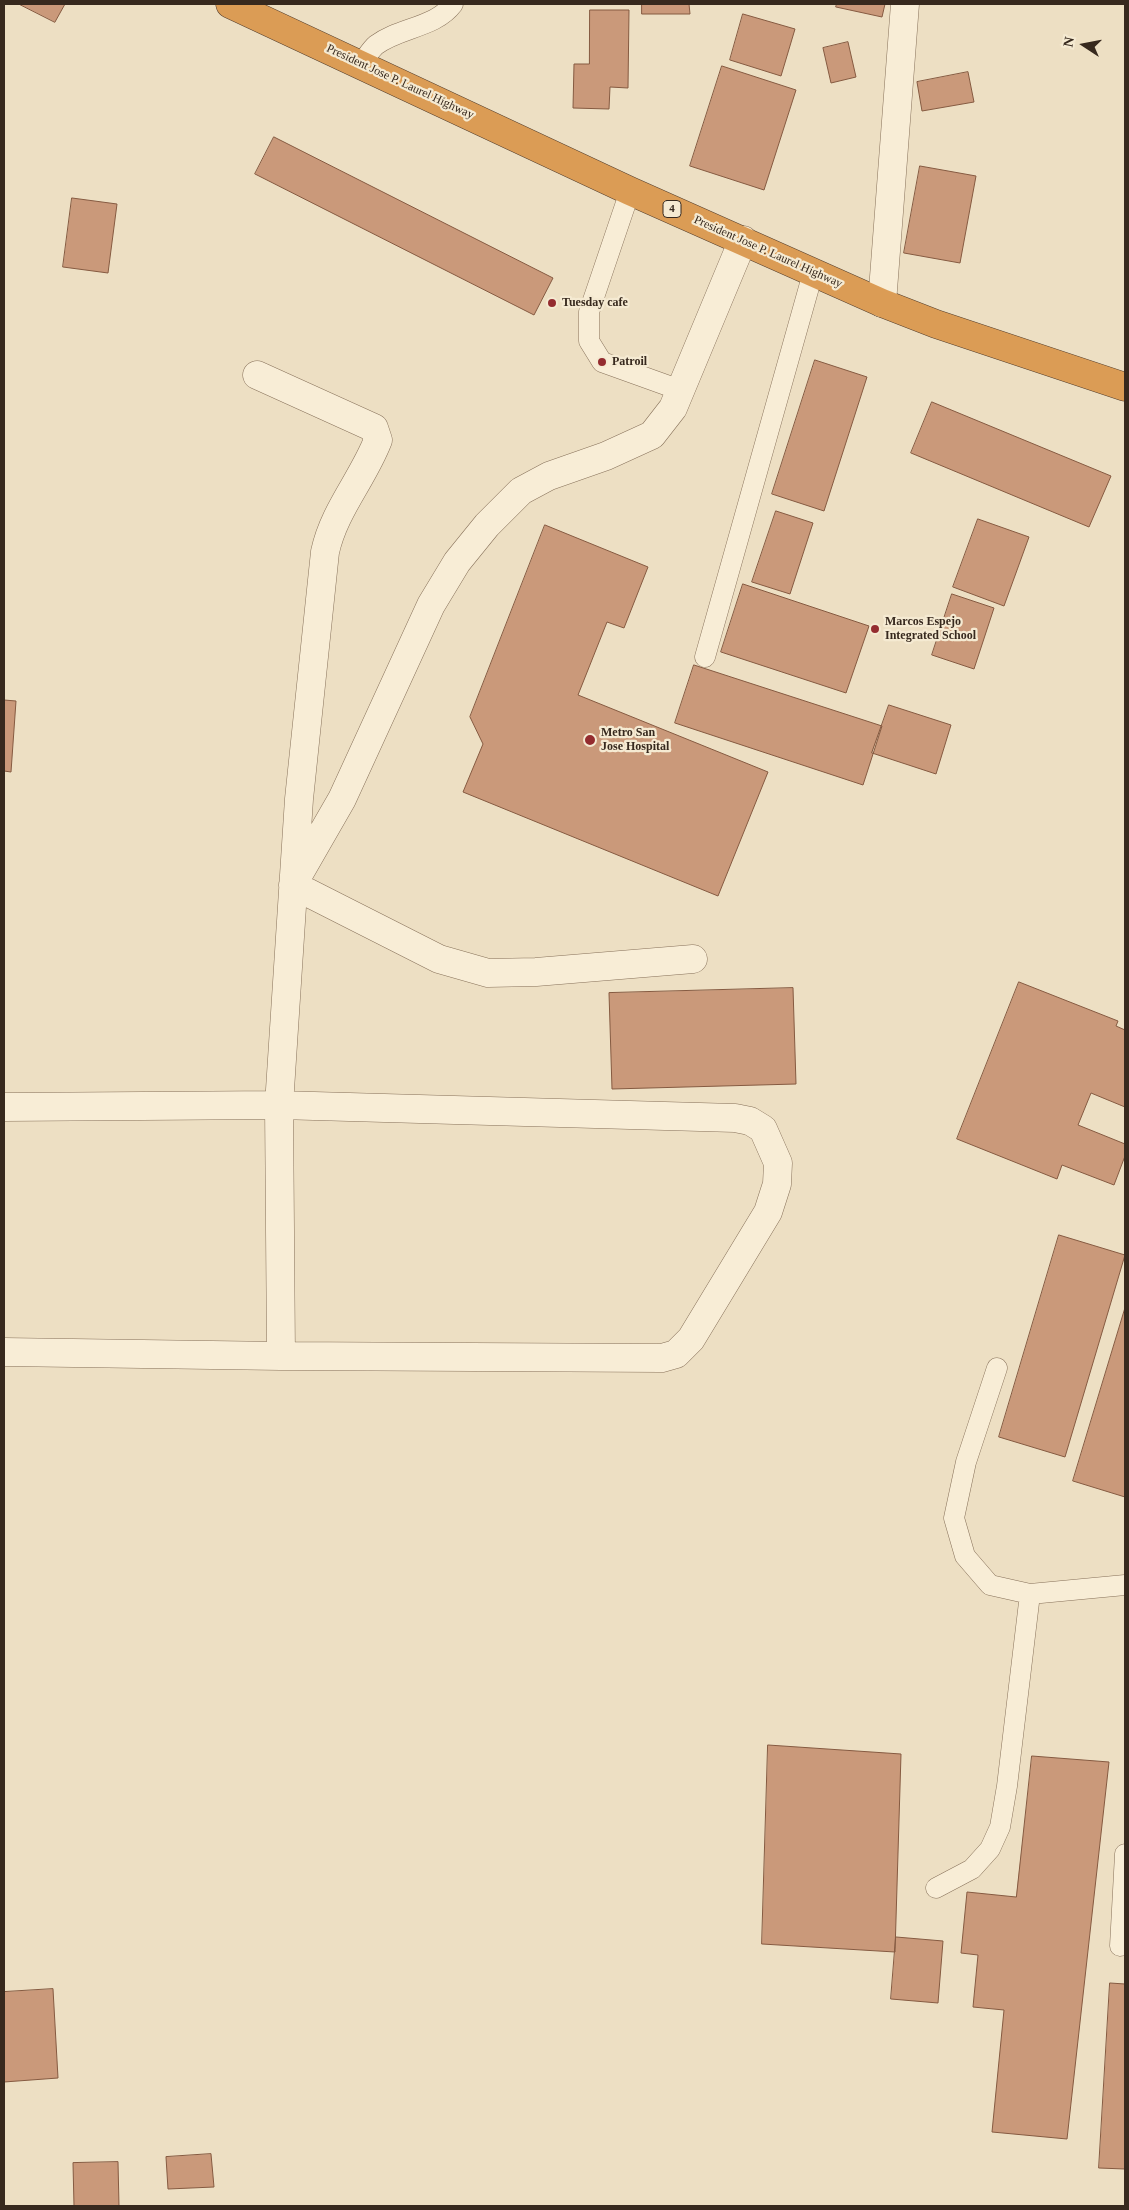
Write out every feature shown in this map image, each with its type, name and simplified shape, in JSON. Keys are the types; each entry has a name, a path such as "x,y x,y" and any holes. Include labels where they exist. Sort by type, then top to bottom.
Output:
{"highway":[{"name":"President Jose P. Laurel Highway","path":"230,4 266,12 361,64 630,191 813,273 936,324 1125,387"}],"street":[{"path":"882,302 905,4"},
{"path":"293,884 342,799 431,605 457,562 487,525 521,491 549,476 606,456 652,435 673,408 743,240"},
{"path":"257,374 374,428 378,440 373,454 337,514 329,531 325,552 299,799 279,1105 281,1356"},
{"path":"293,884 438,958 488,972 536,972 693,960"},
{"path":"4,1107 279,1105 735,1118 750,1120 763,1129 778,1163 776,1184 768,1212 691,1339 676,1354 662,1358 4,1352"}],"lane":[{"path":"361,64 376,45 397,34 437,19 453,4"},
{"path":"630,191 589,312 589,341 602,362 680,390"},
{"path":"705,657 813,273"},
{"path":"997,1368 966,1462 954,1518 965,1556 990,1585 1030,1594 1125,1585"},
{"path":"936,1888 972,1868 990,1849 1000,1827 1030,1594"},
{"path":"1120,1946 1125,1854"}],"building":[{"path":"19,4 65,4 55,22"},
{"path":"642,4 689,4 690,14 642,14"},
{"path":"837,4 885,4 882,17 836,7"},
{"path":"590,10 629,10 628,88 610,87 609,109 573,108 574,64 589,64"},
{"path":"743,14 795,29 781,76 730,60"},
{"path":"848,42 856,77 831,83 823,48"},
{"path":"722,66 796,90 764,190 690,166"},
{"path":"968,72 974,102 922,111 917,82"},
{"path":"274,137 553,278 534,315 255,174"},
{"path":"920,166 976,176 960,263 904,253"},
{"path":"72,198 117,204 108,273 63,267"},
{"path":"815,360 867,377 824,511 772,494"},
{"path":"932,402 1111,476 1089,527 911,453"},
{"path":"776,511 813,523 790,594 752,582"},
{"path":"978,519 1029,537 1004,606 953,587"},
{"path":"545,525 648,567 624,628 607,622 578,695 768,772 718,896 463,792 483,744 470,717"},
{"path":"743,584 869,626 846,693 721,652"},
{"path":"952,594 994,608 974,669 932,655"},
{"path":"694,665 882,726 863,785 675,723"},
{"path":"4,700 16,701 11,772 4,771"},
{"path":"889,705 951,725 936,774 872,753"},
{"path":"1019,982 1118,1021 1116,1026 1125,1030 1125,1107 1091,1093 1078,1125 1125,1144 1125,1156 1114,1185 1062,1165 1057,1179 957,1139"},
{"path":"793,988 796,1084 612,1089 609,993"},
{"path":"1059,1235 1125,1255 1065,1457 999,1437"},
{"path":"1125,1308 1125,1497 1073,1481"},
{"path":"768,1745 901,1754 895,1952 762,1944"},
{"path":"1032,1756 1109,1762 1067,2139 992,2132 1004,2010 973,2007 978,1955 961,1953 967,1892 1016,1897"},
{"path":"896,1937 943,1941 938,2003 891,1999"},
{"path":"1110,1983 1125,1984 1125,2169 1099,2168"},
{"path":"53,1989 58,2078 4,2082 4,1992"},
{"path":"211,2154 214,2187 168,2189 166,2157"},
{"path":"118,2162 119,2206 74,2206 73,2163"}],"place":[{"name":"Tuesday cafe","path":"552,303"},
{"name":"Patroil","path":"602,362"},
{"name":"Marcos Espejo Integrated School","path":"875,629"},
{"name":"Metro San Jose Hospital","path":"590,740"}]}
